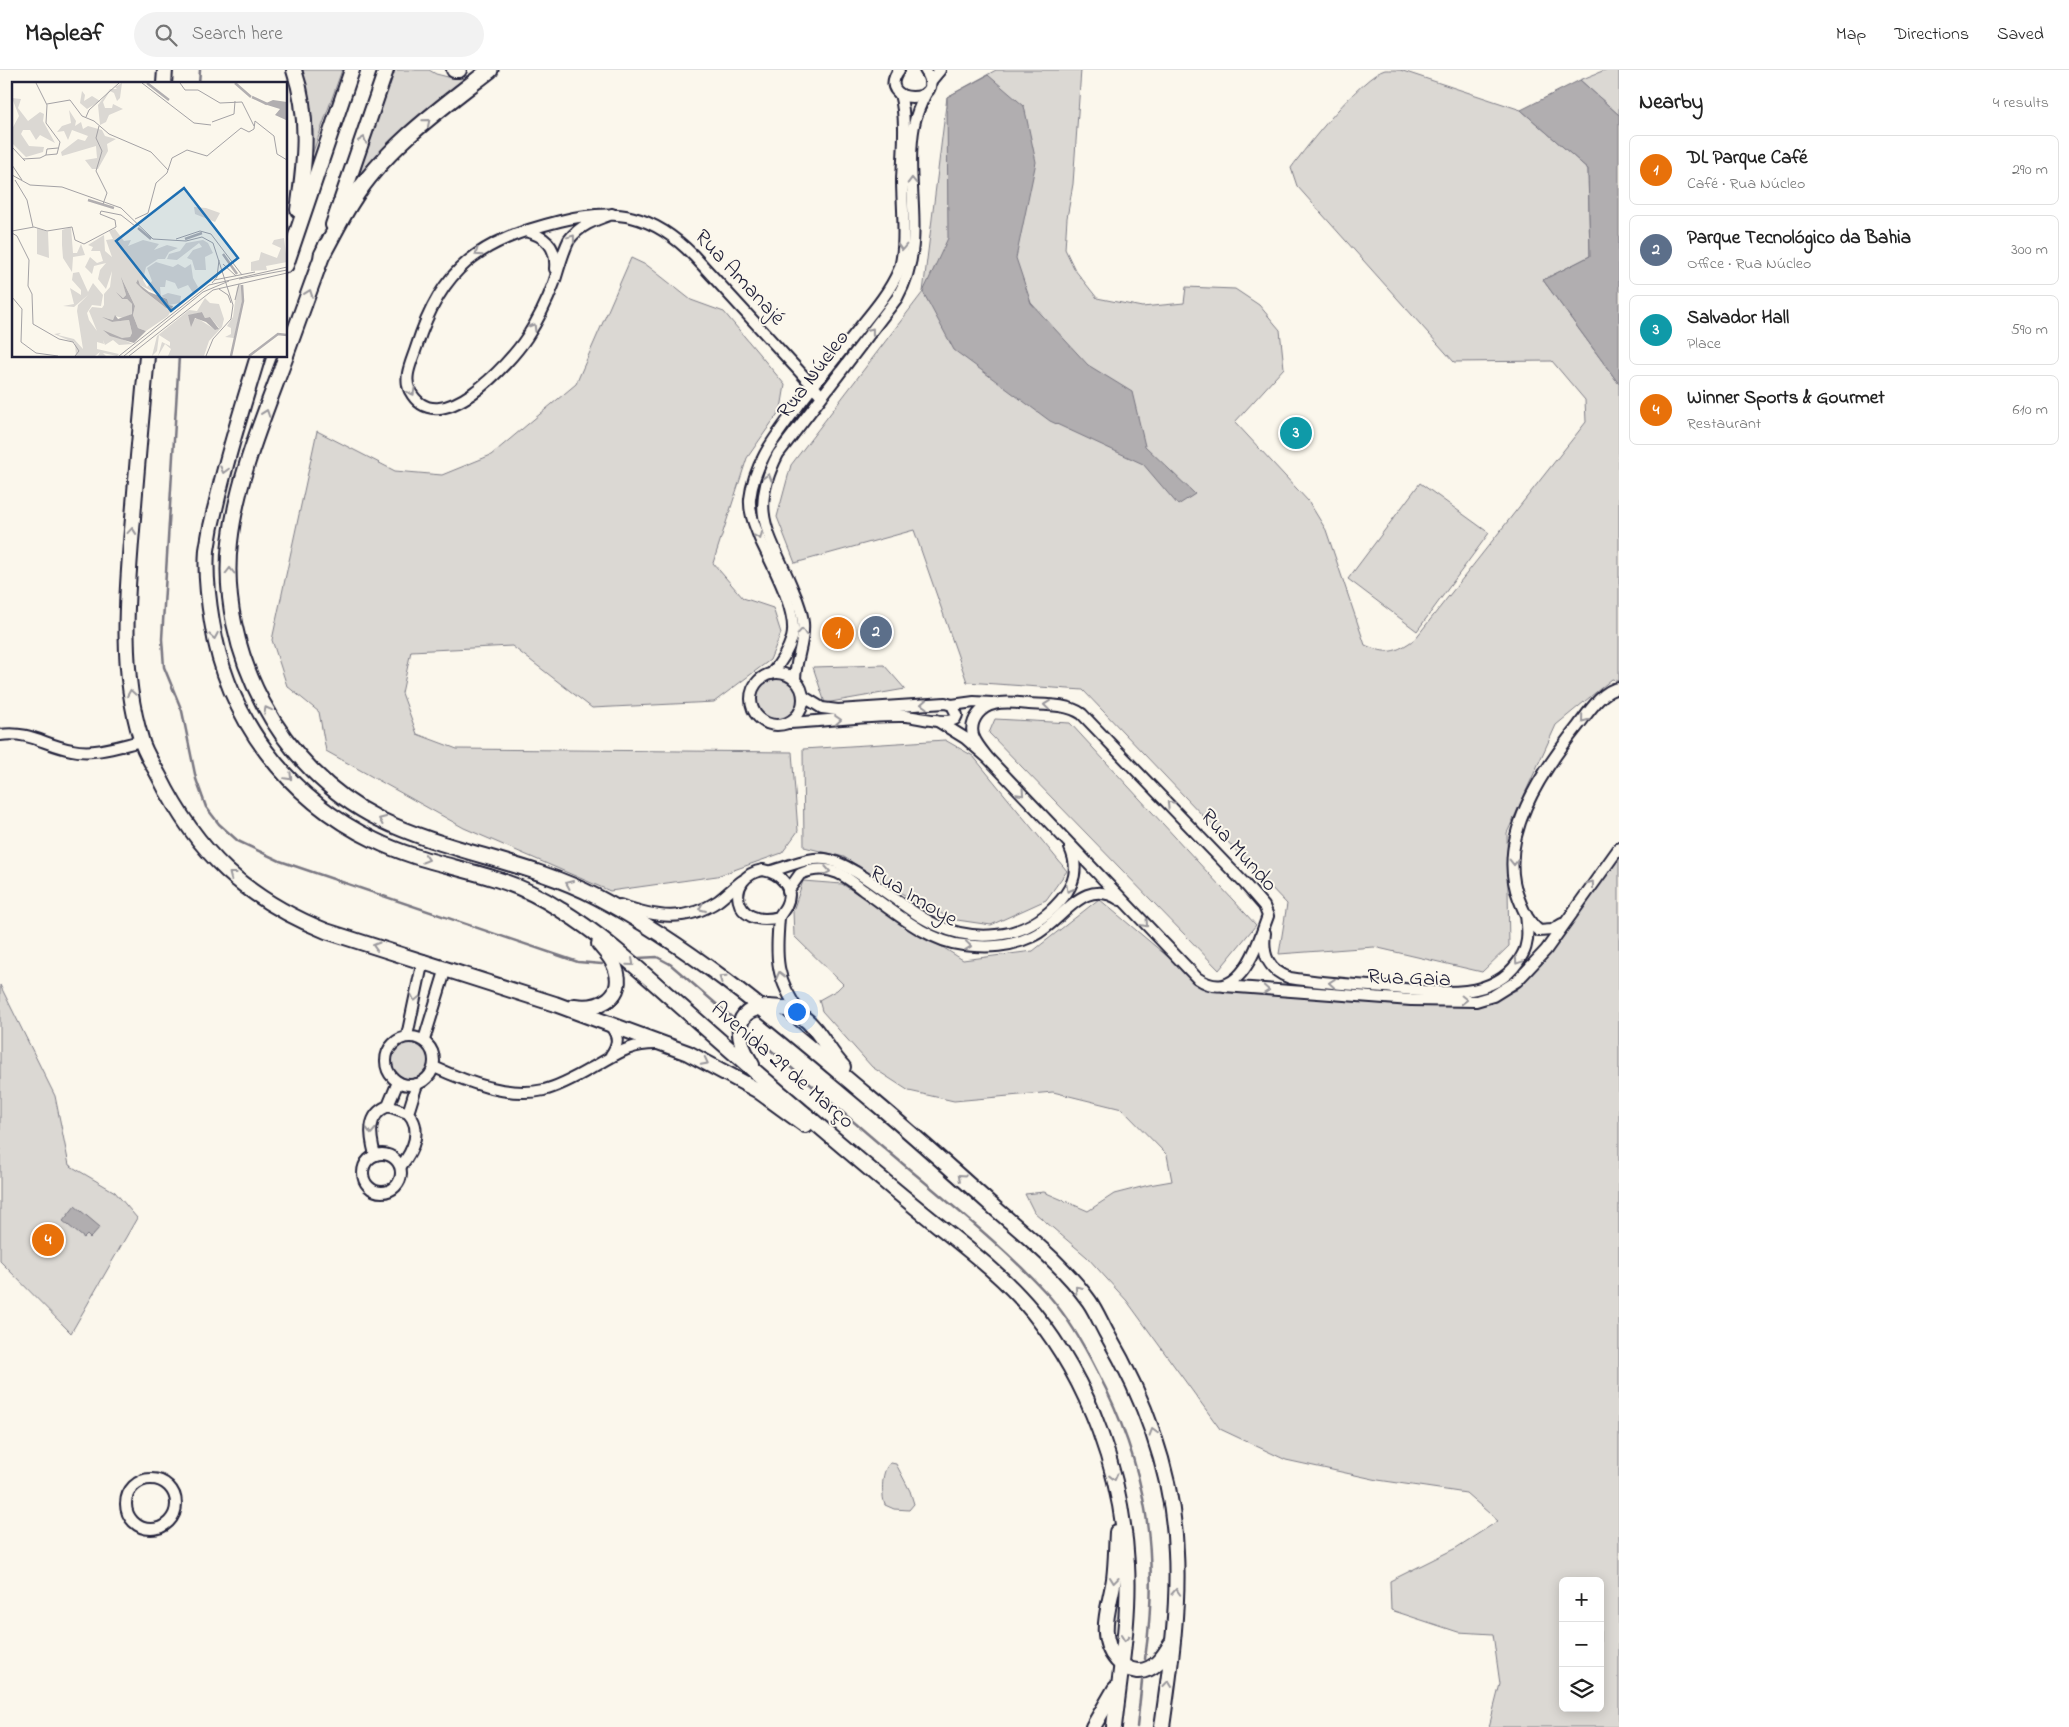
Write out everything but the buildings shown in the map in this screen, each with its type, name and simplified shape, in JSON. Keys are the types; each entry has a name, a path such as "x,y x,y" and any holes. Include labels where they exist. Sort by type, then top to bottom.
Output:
{"highway":[{"path":"322,255 352,200 377,168 412,134 490,70"}],"main road":[{"path":"292,245 305,148 303,105 294,70"},
{"path":"288,258 352,70"},
{"name":"Avenida 29 de Março","path":"288,350 386,70"},
{"path":"454,70 459,70"},
{"path":"147,358 130,553 126,628 127,669 141,741 181,817 224,869 274,906 303,922 555,1004 688,1053 757,1090 906,1200"},
{"name":"Avenida 29 de Março","path":"257,358 224,470 207,548 206,587 215,642 229,689 255,737 268,755 302,790 345,824 381,844 516,886 536,895 577,920 620,953 760,1076 1005,1282 1036,1317 1074,1375 1094,1416 1105,1445 1119,1496 1125,1544 1128,1610 1114,1727"},
{"name":"Avenida 29 de Março","path":"285,358 245,476 236,507 230,545 230,591 234,624 255,688 270,717 304,762 350,801 374,816 404,830 540,872 595,896 655,930 758,1008 892,1117 1036,1244 1089,1301 1126,1365 1146,1409 1169,1491 1176,1550 1173,1641 1162,1727"},
{"path":"555,1004 592,1008 607,1002 617,988 615,966 609,955 577,920"},
{"path":"760,1076 742,1046 739,1030 742,1019 746,1013 758,1008 782,1007 803,1017 839,1063 892,1117"},
{"path":"1119,1496 1115,1572 1105,1627 1110,1648 1122,1665 1135,1671 1151,1668 1165,1654 1173,1641"},
{"path":"1093,1727 1107,1706 1119,1679"}],"street":[{"path":"925,70 930,82 940,70"},
{"name":"Rua Núcleo","path":"771,674 782,660 788,648 793,627 786,598 754,525 751,511 751,493 757,470 766,451 813,386 877,306 893,283 899,268 903,246 903,116 900,94 895,83 895,73"},
{"name":"Rua Núcleo","path":"795,680 795,668 804,624 797,598 764,524 764,488 778,454 897,298 906,282 913,254 914,127 930,82"},
{"path":"900,94 910,99 926,93"},
{"name":"Rua Amanajé","path":"612,214 587,223 574,234 565,248 554,282 540,315 527,338 518,350 485,383 460,401 445,408 430,408 417,400 410,392 407,377 419,339 440,292 452,276 470,258 483,249 521,231 582,216 612,214 648,222 674,236 822,396"},
{"name":"Rua Amanajé","path":"521,231 540,236 548,241 553,248 556,260 554,282"},
{"path":"790,723 801,712 804,698 802,690 795,680 781,673 771,674 760,679 751,698 755,714 768,724 782,726 790,723 893,716 950,722 955,719 956,711 952,705"},
{"name":"Rua Gaia","path":"1565,922 1552,930 1539,931 1532,926 1515,889 1513,857 1525,810 1536,784 1556,754 1605,694 1619,688"},
{"name":"Rua Mundo","path":"804,698 822,708 838,710 936,703 952,705 974,702 1070,708 1082,714 1255,894 1264,906 1268,916 1252,958 1243,972 1233,982 1218,985"},
{"path":"996,703 981,710 973,722 971,731 977,744 988,758 1197,978 1206,983 1218,985"},
{"path":"936,720 965,738 988,758"},
{"path":"0,735 24,734 73,751 108,749 141,741"},
{"name":"Rua Imoye","path":"772,871 805,860 829,860 849,867 933,925 967,936 993,936 1030,926 1054,909 1065,896 1071,888 1075,871 1068,843"},
{"name":"Rua Gaia","path":"1218,985 1257,990 1411,1000 1476,1001 1493,996 1517,981 1546,950 1619,848"},
{"name":"Rua Imoye","path":"788,892 800,874 818,869 832,871 848,879 926,932 958,945 976,947 1007,945 1035,935 1058,918 1076,901 1094,893 1110,895 1130,907"},
{"path":"595,896 661,917 683,915 703,909 718,900 755,871 772,871 783,879 788,892 786,907 779,917 776,949 778,967 782,984 803,1017"},
{"path":"742,881 738,897 744,912 759,920 779,917"},
{"name":"Rua Gaia","path":"1268,916 1264,951 1270,965 1282,975 1301,980 1434,992 1467,991 1504,978 1522,956 1526,946 1528,934 1526,915"},
{"path":"407,1036 423,960"},
{"path":"424,1040 446,968"},
{"path":"610,1025 617,1034 618,1042 611,1056"},
{"path":"407,1036 424,1040 433,1052 434,1066 431,1074 417,1084 411,1085 398,1082 388,1071 386,1056 394,1043 407,1036"},
{"path":"434,1066 472,1082 508,1091 526,1092 546,1090 569,1080 631,1046 660,1044"},
{"path":"388,1106 398,1082"},
{"path":"408,1113 417,1084"},
{"path":"375,1155 370,1134 371,1125 379,1110 388,1106 408,1113 416,1123 416,1134 409,1155 401,1166"},
{"path":"387,1154 393,1156 401,1166 402,1176 396,1187 385,1192 373,1190 365,1181 363,1168 370,1158 375,1155 387,1154"},
{"path":"157,1479 165,1482 175,1495 176,1511 166,1525 158,1528 143,1528 130,1518 126,1503 127,1495 135,1484 142,1480 157,1479"}],"shaded area":[{"path":"298,70 342,70 308,166"},
{"path":"394,70 429,70 452,78 470,75 480,70 349,195"},
{"path":"996,70 1081,70 1073,184 1067,218 1065,249 1075,270 1097,298 1142,307 1184,303 1186,287 1235,289 1259,305 1280,330 1284,368 1235,422 1309,502 1326,530 1365,645 1380,650 1396,650 1415,639 1586,422 1585,400 1552,361 1454,362 1297,186 1291,168 1335,113 1363,85 1375,75 1385,70 1400,70 1521,110 1588,169 1590,256 1543,280 1619,384 1619,681 1612,679 1556,725 1507,833 1509,946 1482,972 1374,947 1279,954 1287,904 1083,690 967,682 914,530 795,563 777,517 791,465 923,292 947,97"},
{"path":"1605,70 1619,70 1619,115 1580,80"},
{"path":"988,75 1024,106 1036,162 1016,258 1031,303 1088,365 1132,392 1145,446 1195,494 1178,505 1143,464 1050,421 954,350 923,292 948,238 947,97"},
{"path":"1580,80 1619,115 1619,384 1543,280 1590,256 1588,169 1521,110"},
{"path":"631,258 648,266 691,300 724,312 785,385 781,409 747,458 713,563 743,598 773,608 781,633 770,660 714,702 592,708 512,646 411,651 402,693 417,734 457,749 792,752 798,831 782,853 717,876 610,891 464,828 326,751 319,712 287,686 272,640 317,431 395,471 442,475 491,455 576,384"},
{"path":"1420,483 1489,533 1417,631 1348,579"},
{"path":"884,665 905,689 825,703 813,667"},
{"path":"781,679 789,682 795,688 798,700 795,712 789,718 773,721 765,718 759,712 756,696 759,688 765,682"},
{"path":"995,719 1070,723 1256,925 1219,970 989,733"},
{"path":"945,740 973,756 1067,871 1046,900 991,925 957,920 922,906 844,857 804,847 803,749"},
{"path":"1619,857 1619,1727 1489,1727 1500,1684 1493,1634 1458,1632 1391,1610 1390,1581 1456,1548 1498,1521 1466,1493 1378,1480 1286,1460 1220,1429 1127,1301 1087,1257 1034,1212 1025,1194 1044,1192 1088,1211 1114,1194 1172,1181 1167,1155 1122,1109 1053,1092 954,1101 909,1091 872,1067 822,1011 819,1000 837,990 843,984 794,936 793,911 803,881 842,884 963,960 1033,951 1099,899 1205,988 1486,1002 1517,990"},
{"path":"0,985 55,1096 69,1165 115,1192 137,1218 71,1333 0,1261"},
{"path":"410,1042 424,1047 429,1061 424,1075 410,1080 396,1075 391,1061 396,1047"},
{"path":"75,1206 100,1227 90,1238 87,1235 84,1238 63,1221"},
{"path":"891,1463 896,1464 910,1491 914,1504 909,1510 894,1509 885,1505 883,1482 885,1470"}],"waterway":[{"path":"199,82 200,70"},
{"path":"179,358 162,639 164,667 182,711 196,779 206,807 219,824 238,841 280,861 578,962 602,964"},
{"path":"638,958 657,957 670,964 736,1021"},
{"path":"746,1029 1004,1251 1035,1281 1064,1314 1092,1361 1114,1406 1128,1441 1138,1476 1150,1546 1151,1583 1145,1659"},
{"path":"1137,1727 1142,1681"}],"place":[{"name":"Salvador Hall","path":"1296,433"},
{"name":"Parque Tecnológico da Bahia","path":"876,632"},
{"name":"DL Parque Café","path":"838,633"},
{"name":"Winner Sports & Gourmet","path":"48,1240"}]}
